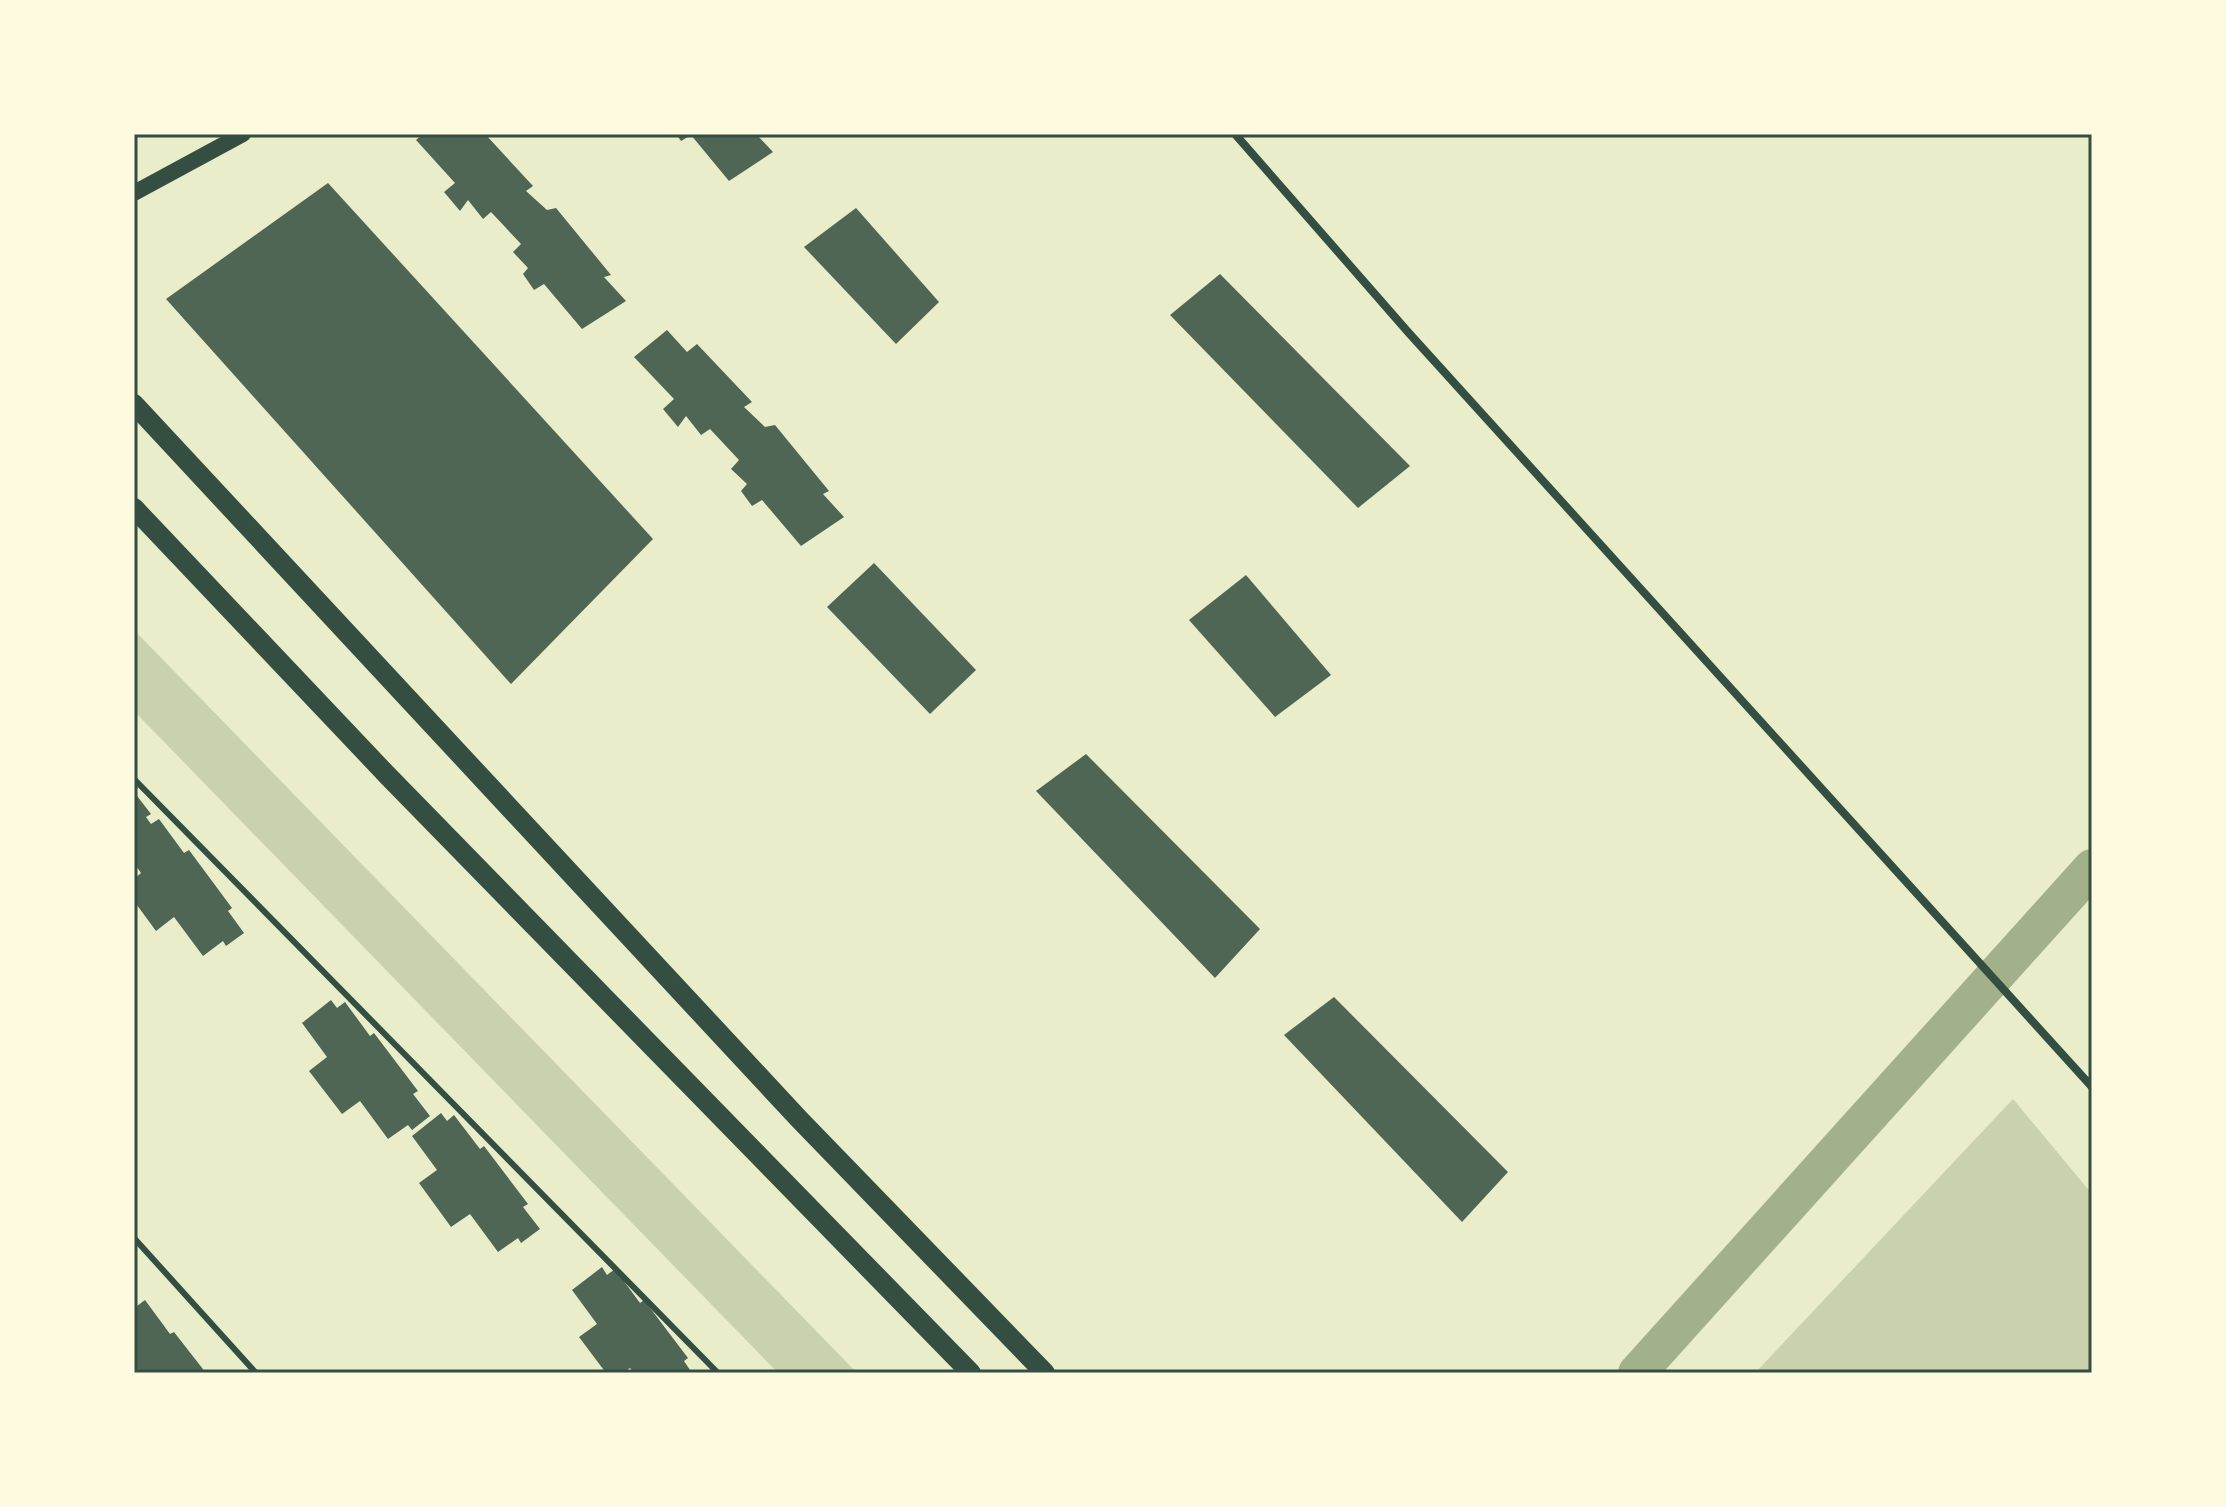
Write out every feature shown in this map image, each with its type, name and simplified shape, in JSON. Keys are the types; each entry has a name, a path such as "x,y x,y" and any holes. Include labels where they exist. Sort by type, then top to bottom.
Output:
{"main road":[{"path":"134,193 243,134"},
{"path":"134,404 788,1107 1045,1373"},
{"path":"134,508 388,776 971,1373"}],"street":[{"path":"1235,134 1408,332 2092,1087"}],"lane":[{"path":"134,779 718,1373"},
{"path":"134,1238 256,1373"}],"green space":[{"path":"134,630 857,1373 778,1373 134,711"},
{"path":"2013,1099 2092,1194 2092,1373 1755,1373"}],"building":[{"path":"423,134 485,134 533,186 526,191 547,210 556,208 611,275 604,277 626,301 582,329 544,284 534,290 523,274 528,268 513,252 521,244 491,212 483,219 468,200 460,211 444,192 455,183 416,140"},
{"path":"676,134 756,134 773,152 729,181 691,135 681,141"},
{"path":"328,183 653,539 511,684 166,299"},
{"path":"856,208 939,302 896,344 804,247"},
{"path":"1220,274 1410,466 1358,508 1170,315"},
{"path":"667,330 687,352 697,344 752,402 744,407 765,427 775,425 829,491 823,494 844,517 801,546 762,500 752,506 741,491 747,484 731,469 739,460 710,429 701,435 686,416 678,427 663,409 674,399 634,357"},
{"path":"874,563 976,670 930,714 827,607"},
{"path":"1246,575 1331,675 1275,717 1189,620"},
{"path":"1086,754 1260,929 1215,978 1036,791"},
{"path":"134,792 151,814 146,817 151,824 159,819 184,853 189,850 232,908 228,911 244,933 226,946 223,941 203,956 174,917 156,931 134,901 134,879 141,873 134,863"},
{"path":"1334,997 1508,1172 1462,1222 1284,1035"},
{"path":"331,1000 337,1008 345,1002 370,1036 374,1033 418,1091 413,1094 430,1116 412,1130 408,1125 388,1139 360,1101 342,1114 309,1071 327,1057 302,1023"},
{"path":"441,1113 447,1121 454,1115 480,1149 484,1146 528,1204 523,1207 540,1229 521,1243 518,1238 498,1252 470,1214 451,1227 419,1183 437,1170 412,1136"},
{"path":"602,1267 607,1275 615,1269 640,1303 644,1300 688,1358 684,1361 692,1373 634,1373 630,1368 623,1373 606,1373 579,1337 597,1324 572,1290"},
{"path":"145,1300 170,1334 174,1332 206,1373 134,1373 134,1302 137,1306"}],"waterway":[{"path":"1637,1373 2092,868"}]}
